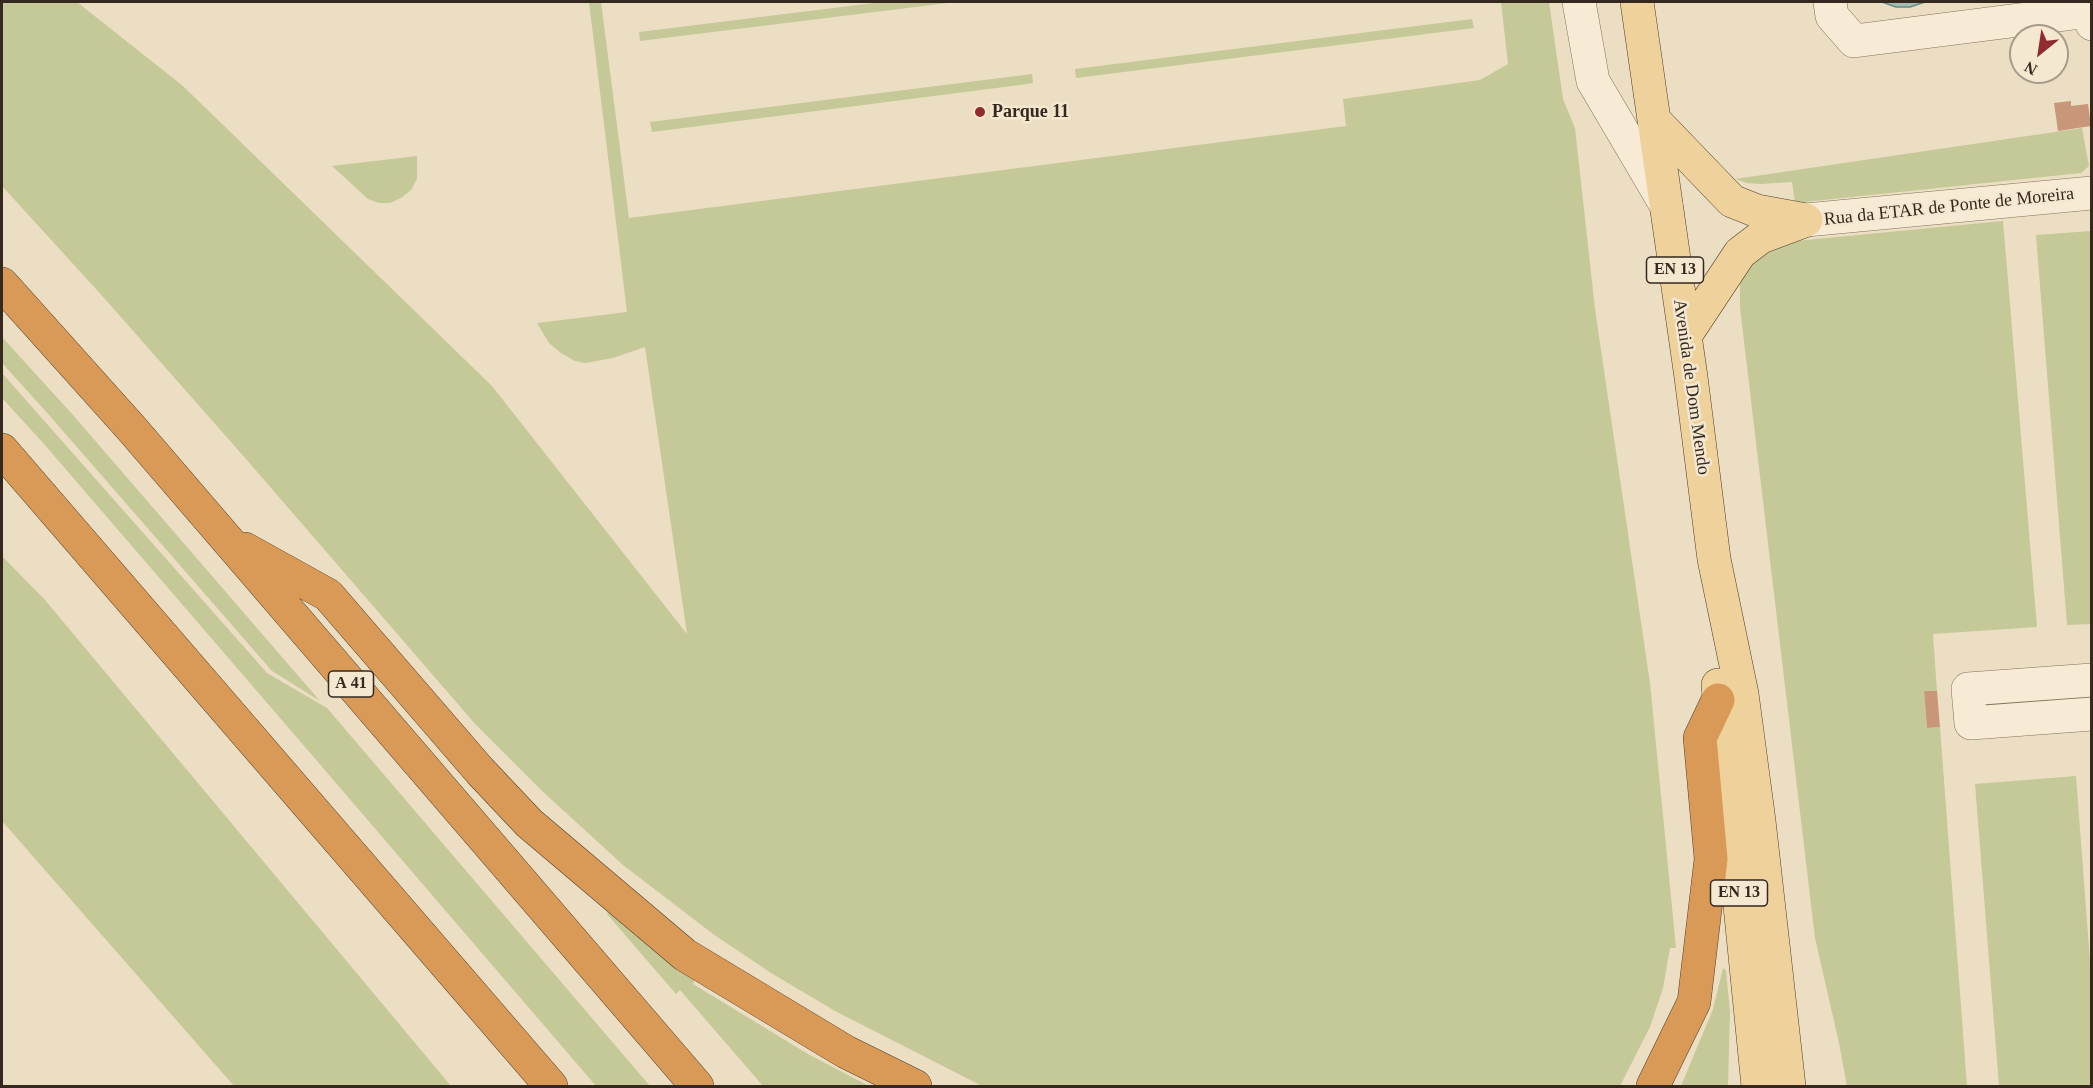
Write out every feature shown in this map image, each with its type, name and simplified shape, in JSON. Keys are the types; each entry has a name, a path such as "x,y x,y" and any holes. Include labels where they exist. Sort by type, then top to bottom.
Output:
{"highway":[{"name":"A 41","path":"2,284 132,429 697,1086"},
{"path":"2,450 551,1086"},
{"path":"225,538 328,596 480,771 529,823 685,955 846,1052 915,1086"},
{"path":"1653,1086 1694,1002 1711,859 1700,738 1719,700"}],"main road":[{"name":"Avenida de Dom Mendo","path":"1637,2 1685,336 1714,559 1742,694 1789,1086"},
{"path":"1654,120 1732,201 1757,211 1806,220"},
{"path":"1685,336 1740,254 1761,237 1806,220"},
{"name":"Avenida de Dom Mendo","path":"1714,559 1719,700 1758,1086"}],"street":[{"path":"1579,2 1593,81 1666,205"},
{"path":"1830,2 1832,16 1854,41 2090,12"},
{"name":"Rua da ETAR de Ponte de Moreira","path":"1806,220 2091,193"},
{"path":"2091,680 1968,689 1971,723 2091,714"}],"green space":[{"path":"2,2 77,2 183,86 492,386 687,634 645,347 613,358 586,363 575,361 549,343 537,323 627,312 589,2 601,2 629,218 1346,126 1343,99 1480,80 1508,64 1501,2 1549,2 1563,99 1575,128 1595,309 1650,683 1676,948 1670,948 1663,988 1650,1027 1620,1086 982,1086 835,1011 771,973 713,934 623,865 541,790 476,725 246,459 2,186"},
{"path":"882,2 956,2 640,41 639,32"},
{"path":"1472,19 1474,28 1076,78 1075,69"},
{"path":"1032,74 1033,83 1020,85 652,132 650,122"},
{"path":"2082,128 2089,166 2081,173 1795,203 1792,182 1761,184 1735,179"},
{"path":"417,156 417,179 411,190 390,203 379,203 368,199 332,166"},
{"path":"2003,221 2037,627 1933,634 1937,691 1924,691 1927,728 1940,727 1967,1086 1847,1086 1815,938 1740,308 1740,282 1751,262 1785,242"},
{"path":"2091,231 2091,624 2067,625 2036,235"},
{"path":"2,337 73,415 320,701 272,671 2,363"},
{"path":"2,373 267,673 327,708 650,1086 596,1086 2,398"},
{"path":"2,556 45,600 451,1086 234,1086 2,821"},
{"path":"2076,776 2091,974 2091,1086 1999,1086 1975,784"},
{"path":"608,911 695,979 693,984 808,1054 869,1086 763,1086 680,990 676,994 607,914"},
{"path":"1723,968 1726,970 1730,1012 1728,1086 1681,1086 1713,1009"}],"water":[{"path":"1882,2 1925,2 1910,7 1896,7"}],"building":[{"path":"2071,101 2071,106 2088,104 2091,126 2058,131 2054,103"},
{"path":"1924,691 1937,691 1940,727 1927,728"}],"place":[{"name":"Parque 11","path":"980,112"}]}
